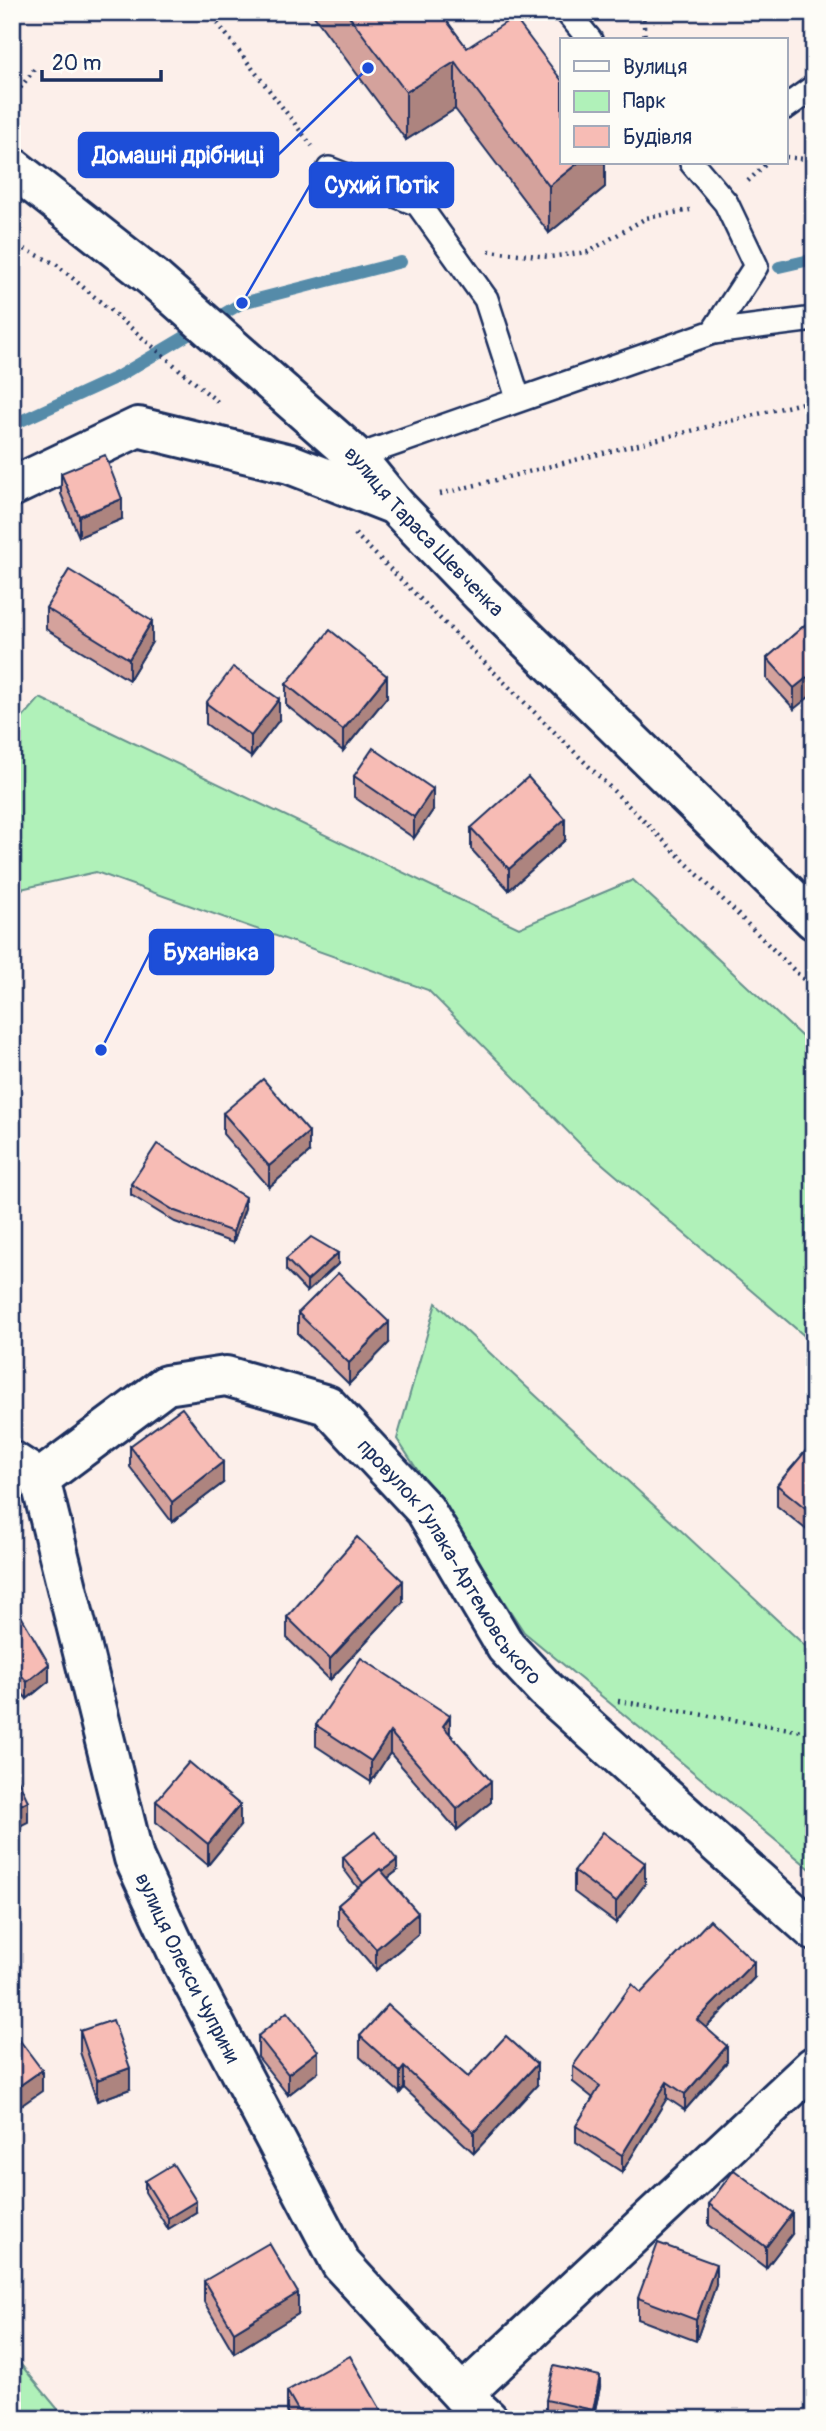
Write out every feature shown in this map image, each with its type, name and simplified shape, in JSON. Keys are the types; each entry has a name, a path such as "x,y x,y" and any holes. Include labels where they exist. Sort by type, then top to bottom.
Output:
{"street":[{"name":"вулиця Тараса Шевченка","path":"12,167 152,277 289,395 356,457 395,505 814,920"},
{"path":"12,487 138,427 290,464 395,505"},
{"name":"провулок Гулака-Артемовського","path":"26,1470 166,1385 226,1376 327,1405 425,1510 506,1647 545,1689 814,1931"},
{"name":"вулиця Олекси Чуприни","path":"26,1470 134,1858 181,1960 341,2264 475,2407"},
{"path":"475,2407 814,2066"}],"lane":[{"path":"567,12 588,38"},
{"path":"788,106 814,87"},
{"path":"697,164 726,203 756,265 713,332"},
{"path":"329,169 418,204 486,299 518,398"},
{"path":"356,457 518,398 713,332 814,319"}],"path":[{"path":"209,12 329,169"},
{"path":"643,12 645,38"},
{"path":"12,99 36,67"},
{"path":"788,157 814,160"},
{"path":"453,253 499,251 549,257 588,252 646,218 726,203 766,164"},
{"path":"12,243 56,264 226,409"},
{"path":"395,505 814,400"},
{"path":"353,532 814,990"},
{"path":"612,1700 814,1733"}],"green space":[{"path":"40,698 519,928 633,880 814,1048 814,1344 585,1149 428,990 96,872 12,891 12,730"},
{"path":"436,1303 814,1654 814,1872 524,1632 397,1439"},
{"path":"12,2354 66,2419 12,2419"}],"building":[{"path":"346,12 440,12 467,48 514,17 560,78 560,164 577,164 549,186 455,62 406,92"},
{"path":"105,455 122,499 79,516 61,473"},
{"path":"69,570 152,621 129,659 46,608"},
{"path":"814,617 814,672 794,688 767,658"},
{"path":"330,630 387,676 343,730 286,684"},
{"path":"233,667 279,699 251,736 206,703"},
{"path":"373,748 433,789 414,817 354,776"},
{"path":"528,777 565,819 509,869 471,828"},
{"path":"263,1079 309,1132 269,1166 223,1113"},
{"path":"157,1144 245,1197 233,1232 175,1211 131,1184"},
{"path":"311,1237 338,1253 307,1281 286,1259"},
{"path":"338,1273 389,1322 349,1363 298,1313"},
{"path":"182,1408 223,1462 172,1502 130,1446"},
{"path":"814,1441 814,1515 777,1485"},
{"path":"357,1537 403,1581 330,1659 287,1617"},
{"path":"13,1602 49,1664 27,1682 12,1664"},
{"path":"361,1658 450,1716 443,1726 491,1781 457,1809 390,1732 371,1761 316,1725"},
{"path":"189,1762 240,1805 208,1844 156,1801"},
{"path":"12,1767 28,1801 12,1809"},
{"path":"375,1832 397,1860 363,1883 343,1857"},
{"path":"603,1832 645,1863 616,1902 574,1871"},
{"path":"380,1869 418,1913 376,1949 338,1905"},
{"path":"710,1920 754,1962 697,2020 727,2046 685,2094 667,2082 622,2155 576,2126 600,2086 573,2066 632,1984 641,1993"},
{"path":"388,2005 468,2077 506,2036 537,2064 474,2132 404,2067 400,2072 360,2036"},
{"path":"287,2012 318,2051 288,2074 258,2036"},
{"path":"113,2020 130,2068 97,2080 80,2031"},
{"path":"12,2030 42,2070 12,2091"},
{"path":"173,2164 196,2201 168,2218 145,2181"},
{"path":"734,2170 792,2213 766,2247 709,2204"},
{"path":"269,2243 298,2293 234,2332 204,2281"},
{"path":"658,2243 716,2264 696,2320 638,2298"},
{"path":"350,2356 386,2419 303,2419 287,2391"},
{"path":"554,2366 600,2376 593,2410 546,2400"}],"waterway":[{"path":"779,267 814,259"},
{"path":"12,425 117,377 242,303 401,262"}],"place":[{"name":"Домашні дрібниці","path":"368,68"},
{"name":"Сухий Потік","path":"242,303"},
{"name":"Буханівка","path":"101,1050"}]}
